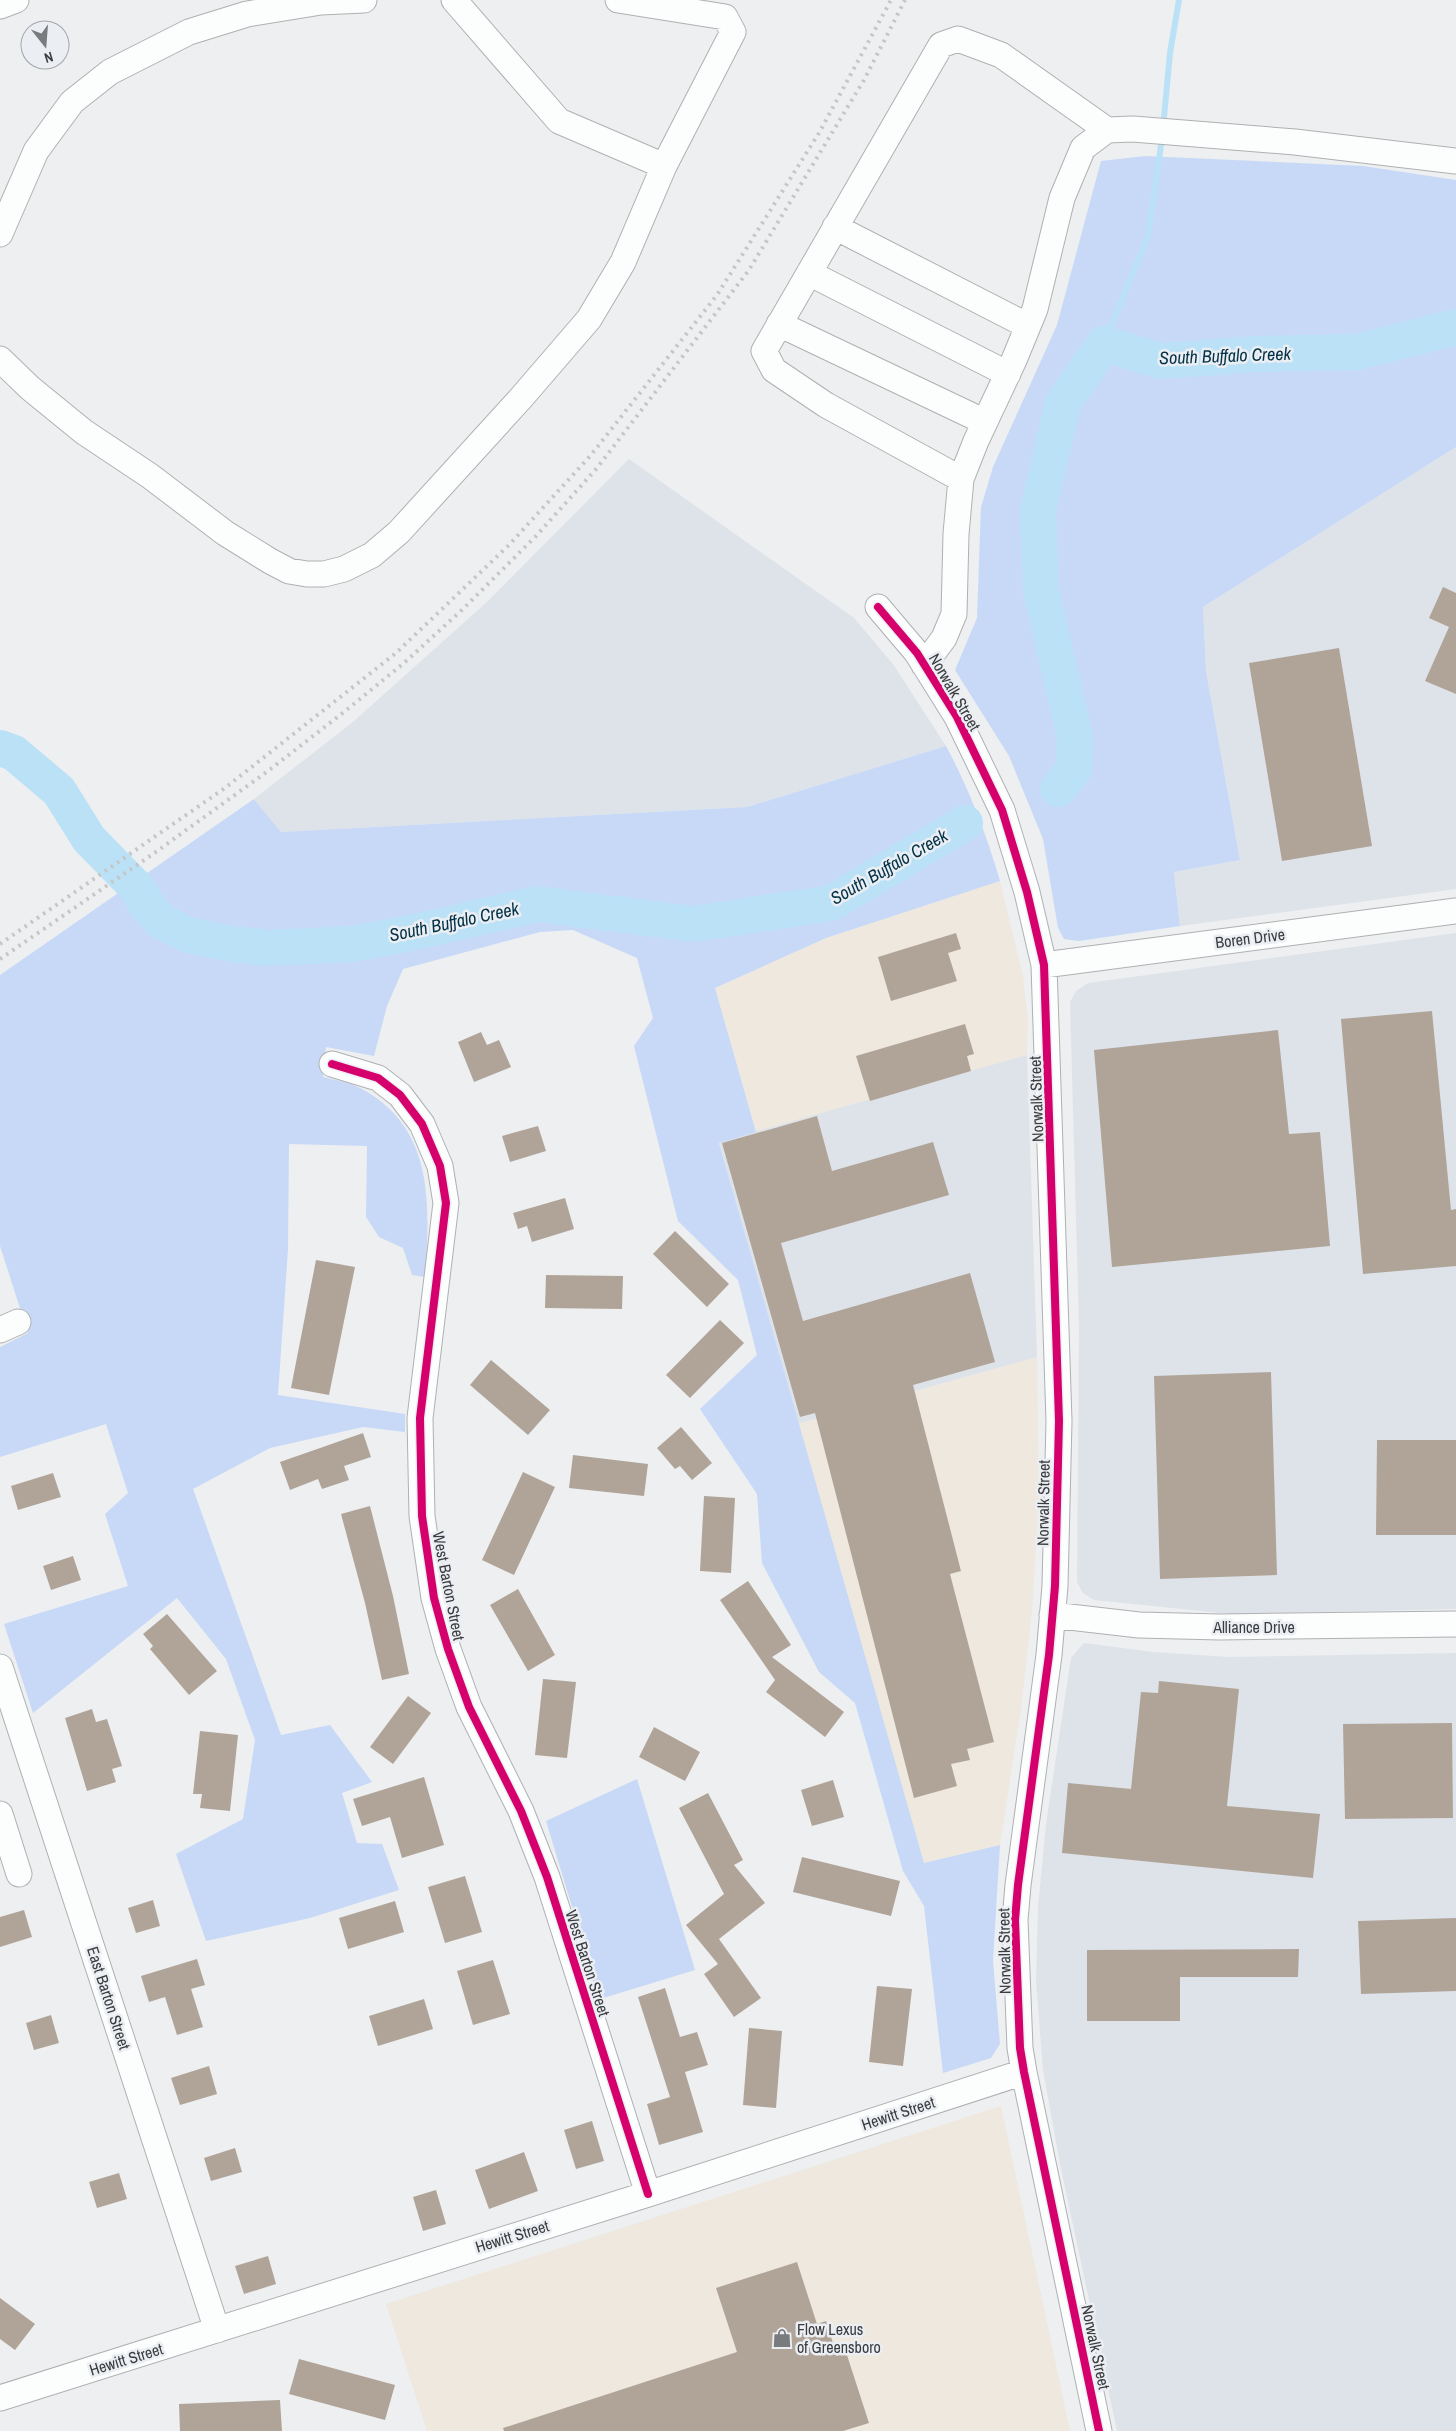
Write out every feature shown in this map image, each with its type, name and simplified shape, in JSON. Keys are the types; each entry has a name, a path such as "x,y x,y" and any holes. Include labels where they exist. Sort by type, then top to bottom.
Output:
{"street":[{"path":"0,6 16,0"},
{"path":"0,234 36,151 72,102 110,72 190,32 247,14 321,2 364,0"},
{"path":"454,0 559,121 664,166"},
{"path":"0,359 30,388 84,432 150,476 225,533 270,561 289,571 324,574 344,569 372,555 399,532 521,398 589,319 623,262 664,166 733,32 726,17 618,0"},
{"path":"961,479 826,405 774,370 764,351 941,44 958,39 1001,55 1107,130"},
{"path":"924,664 944,638 954,614 956,534 961,479 1035,309 1062,198 1083,148 1107,130 1134,129 1296,142 1456,161"},
{"path":"835,227 1028,326"},
{"path":"809,273 1008,374"},
{"path":"779,324 985,422"},
{"name":"Norwalk Street","path":"878,607 917,653 957,717 1002,810 1027,892 1044,965 1059,1412 1052,1615 1040,1728 1018,1885 1015,1920 1020,2048 1099,2431"},
{"name":"Boren Drive","path":"1044,965 1456,911"},
{"name":"West Barton Street","path":"332,1064 378,1078 400,1095 422,1124 440,1166 446,1203 420,1418 422,1516 434,1598 448,1650 469,1706 521,1811 547,1877 648,2194"},
{"name":"Alliance Drive","path":"1052,1615 1139,1625 1220,1627 1456,1624"},
{"name":"East Barton Street","path":"1,1675 217,2330"},
{"path":"0,1814 19,1874"},
{"name":"Hewitt Street","path":"0,2398 648,2194 1024,2072"}],"shaded area":[{"path":"1145,156 1363,166 1456,180 1456,447 1203,607 1206,671 1240,860 1174,872 1180,926 1079,941 1064,939 1058,928 1043,839 1009,756 955,670 977,618 981,507 993,467 1057,325 1101,161"},
{"path":"1456,447 1456,889 1180,926 1174,872 1240,860 1206,671 1203,607"},
{"path":"629,459 854,618 893,664 946,746 747,807 281,832 254,799 353,722 488,601"},
{"path":"946,746 976,812 1000,881 826,938 715,988 756,1132 719,1143 924,1863 1000,1845 993,1961 1000,2044 991,2058 943,2073 924,1906 903,1871 855,1703 819,1672 762,1563 757,1494 700,1409 757,1355 738,1280 678,1221 634,1046 653,1018 637,958 573,930 540,932 403,969 387,1006 374,1056 326,1047 323,1077 356,1086 385,1104 402,1124 415,1146 422,1170 426,1196 428,1223 425,1277 412,1275 403,1248 379,1237 366,1217 367,1146 289,1144 288,1249 278,1395 405,1414 405,1432 363,1427 270,1448 193,1489 281,1735 330,1725 372,1782 342,1793 357,1843 382,1844 399,1890 310,1918 206,1941 176,1854 243,1819 255,1740 226,1659 177,1598 33,1713 4,1624 128,1586 105,1514 128,1493 106,1424 0,1457 0,1347 28,1333 0,1246 0,975 254,799 281,832 747,807"},
{"path":"1000,881 1023,976 1028,1021 1027,1055 756,1132 715,988 826,938"},
{"path":"1456,933 1456,1609 1231,1614 1094,1600 1083,1593 1077,1582 1079,1326 1070,1002 1076,991 1088,983"},
{"path":"1027,1055 1037,1357 797,1424 719,1142"},
{"path":"1037,1357 1039,1499 1032,1611 1021,1709 1000,1845 924,1863 797,1424"},
{"path":"1084,1643 1153,1652 1229,1657 1456,1653 1456,2431 1117,2431 1060,2164 1043,2070 1036,1981 1038,1907 1046,1824 1071,1658"},
{"path":"637,1779 695,1970 600,1999 546,1821"},
{"path":"1001,2106 1070,2431 427,2431 386,2304"}],"building":[{"path":"1443,587 1456,593 1456,694 1425,681 1449,627 1429,618"},
{"path":"1339,648 1372,846 1282,861 1249,663"},
{"path":"956,933 961,949 948,953 957,981 891,1001 878,957"},
{"path":"1432,1011 1451,1210 1456,1209 1456,1266 1363,1274 1341,1019"},
{"path":"965,1024 974,1054 967,1056 971,1071 870,1101 856,1056"},
{"path":"1278,1030 1289,1134 1320,1132 1330,1246 1112,1267 1094,1050"},
{"path":"481,1032 487,1045 499,1040 511,1067 474,1082 458,1042"},
{"path":"817,1116 832,1171 933,1142 949,1195 781,1243 803,1321 970,1273 995,1362 913,1385 961,1571 950,1574 994,1742 967,1749 970,1760 951,1764 957,1786 914,1798 815,1413 800,1417 722,1143"},
{"path":"538,1126 546,1151 510,1162 502,1136"},
{"path":"565,1198 574,1229 532,1242 527,1226 518,1229 513,1213"},
{"path":"675,1231 729,1284 707,1307 653,1254"},
{"path":"316,1260 355,1267 329,1395 291,1388"},
{"path":"546,1275 623,1276 622,1309 545,1308"},
{"path":"720,1320 744,1343 690,1398 666,1375"},
{"path":"491,1360 550,1410 528,1435 470,1385"},
{"path":"1271,1372 1277,1575 1160,1579 1154,1376"},
{"path":"681,1427 712,1463 692,1480 680,1466 675,1469 657,1448"},
{"path":"363,1433 371,1457 344,1466 349,1480 322,1489 318,1479 290,1490 280,1462"},
{"path":"1377,1440 1456,1440 1456,1535 1376,1535"},
{"path":"573,1455 648,1464 644,1496 569,1488"},
{"path":"523,1472 555,1487 514,1575 482,1560"},
{"path":"53,1473 61,1497 18,1510 11,1486"},
{"path":"704,1496 735,1498 731,1573 700,1571"},
{"path":"370,1506 393,1596 409,1674 382,1680 365,1603 341,1514"},
{"path":"73,1556 81,1580 51,1590 43,1566"},
{"path":"748,1581 791,1645 772,1657 844,1712 825,1737 766,1692 775,1680 720,1600"},
{"path":"518,1589 555,1655 528,1671 490,1605"},
{"path":"167,1614 217,1671 189,1695 150,1649 153,1646 143,1634"},
{"path":"543,1679 576,1682 567,1758 535,1755"},
{"path":"1159,1681 1239,1689 1227,1806 1320,1814 1313,1878 1062,1853 1068,1783 1131,1789 1141,1692 1158,1693"},
{"path":"408,1696 431,1713 393,1764 370,1747"},
{"path":"92,1709 96,1722 107,1719 122,1766 112,1769 116,1782 87,1791 65,1718"},
{"path":"1452,1723 1453,1818 1345,1819 1343,1724"},
{"path":"654,1727 700,1752 685,1781 639,1757"},
{"path":"200,1731 238,1735 230,1811 200,1808 202,1794 193,1794"},
{"path":"424,1777 444,1845 402,1858 390,1817 362,1826 353,1799"},
{"path":"833,1780 844,1817 812,1826 801,1790"},
{"path":"708,1793 743,1860 734,1865 765,1903 719,1939 761,1998 734,2017 704,1974 718,1964 686,1925 724,1894 679,1808"},
{"path":"802,1857 900,1881 891,1916 793,1892"},
{"path":"465,1876 482,1932 445,1943 428,1887"},
{"path":"153,1900 160,1926 136,1933 128,1908"},
{"path":"395,1901 404,1932 348,1949 339,1918"},
{"path":"24,1910 32,1937 0,1947 0,1917"},
{"path":"1456,1918 1456,1991 1361,1994 1358,1921"},
{"path":"1299,1949 1298,1977 1180,1977 1180,2021 1087,2021 1087,1950"},
{"path":"197,1959 205,1985 191,1989 203,2027 177,2035 165,1997 149,2002 141,1976"},
{"path":"493,1960 510,2014 473,2025 457,1971"},
{"path":"877,1986 912,1989 903,2066 869,2062"},
{"path":"665,1988 680,2037 697,2032 708,2065 685,2072 703,2132 659,2145 647,2104 670,2097 638,1997"},
{"path":"424,1999 433,2029 378,2046 369,2016"},
{"path":"51,2015 59,2043 34,2050 26,2023"},
{"path":"749,2028 782,2031 776,2108 743,2105"},
{"path":"209,2066 217,2094 180,2105 171,2078"},
{"path":"592,2121 604,2161 576,2169 564,2130"},
{"path":"235,2148 242,2172 211,2181 204,2158"},
{"path":"524,2152 538,2191 489,2209 475,2170"},
{"path":"119,2173 127,2199 97,2208 89,2182"},
{"path":"436,2190 446,2224 423,2231 413,2197"},
{"path":"268,2256 276,2284 244,2294 235,2266"},
{"name":"Flow Lexus of Greensboro","path":"797,2262 817,2324 826,2321 837,2356 846,2352 869,2423 843,2431 504,2431 503,2428 737,2352 716,2288"},
{"path":"0,2298 35,2324 15,2350 0,2339"},
{"path":"299,2359 395,2385 385,2420 289,2394"},
{"path":"280,2400 282,2431 180,2431 179,2404"}],"waterway":[{"path":"1163,128 1170,53 1179,0"},
{"path":"1104,344 1148,236 1162,138"},
{"name":"South Buffalo Creek","path":"1058,789 1074,769 1075,737 1041,591 1038,510 1063,403 1104,344 1161,361 1257,354 1357,352 1456,327"},
{"name":"South Buffalo Creek","path":"0,748 14,753 59,791 89,839 136,887 149,908 161,921 189,935 231,944 269,948 351,944 411,933 537,904 694,924 831,903 965,823"}],"railway":[{"path":"0,944 225,788 396,653 509,545 591,455 717,295 819,133 891,0"},
{"path":"0,959 153,854 268,771 344,712 404,663 463,609 536,536 597,468 749,270 864,80 905,0"}],"cycle path":[{"path":"878,607 917,653 957,717 1002,810 1027,892 1044,965 1059,1421 1055,1586 1049,1655 1015,1920 1020,2048 1099,2431"},
{"path":"332,1064 378,1078 400,1095 422,1124 440,1166 446,1203 420,1418 422,1516 434,1598 448,1649 469,1707 521,1811 547,1877 648,2194"}],"place":[{"name":"Flow Lexus of Greensboro","path":"782,2338"}]}
